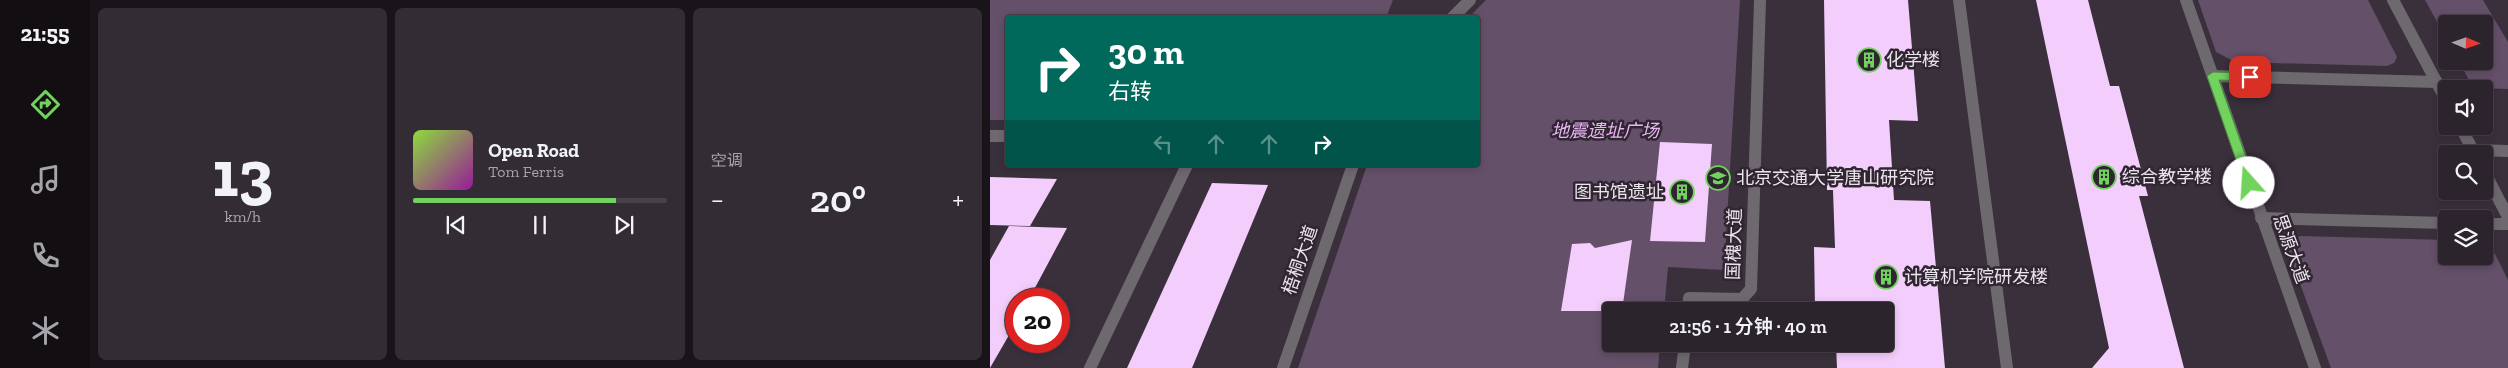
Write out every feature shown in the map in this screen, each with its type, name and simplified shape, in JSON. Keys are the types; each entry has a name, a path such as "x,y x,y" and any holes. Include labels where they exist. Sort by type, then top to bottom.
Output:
{"lane":[{"path":"1455,15 1470,0"},
{"name":"国槐大道","path":"1689,302 1689,298 1742,299 1751,290 1760,0"},
{"path":"1959,0 2007,368"},
{"name":"思源大道","path":"2186,0 2315,368"},
{"path":"2213,76 2437,82 2393,0"},
{"path":"991,137 1005,136"},
{"path":"2493,151 2508,151"},
{"path":"1090,368 1186,167"},
{"name":"梧桐大道","path":"1283,368 1352,167"},
{"path":"2493,188 2508,217"},
{"path":"2261,218 2438,223"},
{"path":"2493,224 2508,224"},
{"path":"1682,368 1684,352"}],"green space":[{"path":"990,0 1393,0 1387,15 1005,15 1005,120 990,120"},
{"name":"地震遗址广场","path":"1486,0 1740,0 1724,270 1668,267 1665,302 1602,302 1602,352 1659,352 1658,368 1298,368 1366,167 1480,167 1480,15 1471,15"},
{"path":"2198,0 2368,0 2397,57 2394,63 2387,66 2235,62 2216,52"},
{"path":"2425,0 2483,0 2492,15 2438,15 2438,24"},
{"path":"2493,17 2508,42 2508,89 2493,89 2493,80 2469,80 2464,70 2493,70"},
{"path":"2300,236 2438,240 2438,265 2493,265 2493,253 2508,280 2508,368 2331,368 2287,248 2292,240"}],"building":[{"path":"1824,0 1908,0 1918,121 1889,120 1894,200 1930,201 1945,368 1837,368 1836,352 1894,352 1894,302 1815,302 1814,247 1835,248 1833,190 1827,190"},
{"name":"综合教学楼","path":"2036,0 2088,0 2110,86 2119,86 2148,196 2139,196 2184,368 2092,368 2109,348"},
{"name":"图书馆遗址","path":"1660,142 1712,144 1705,242 1650,241"},
{"path":"990,177 1057,179 1030,226 990,225"},
{"path":"1212,183 1268,185 1192,368 1127,368"},
{"path":"1009,226 1067,228 1035,288 1005,288 1005,342 990,368 990,260"},
{"name":"图书馆遗址","path":"1632,240 1623,302 1602,302 1602,311 1561,311 1572,244 1590,243 1595,248"}],"place":[{"name":"化学楼","path":"1869,60"},
{"name":"综合教学楼","path":"2104,177"},
{"name":"北京交通大学唐山研究院","path":"1718,178"},
{"name":"图书馆遗址","path":"1682,192"},
{"name":"计算机学院研发楼","path":"1886,277"}],"route":[{"path":"2249,183 2213,76 2250,77"}]}
